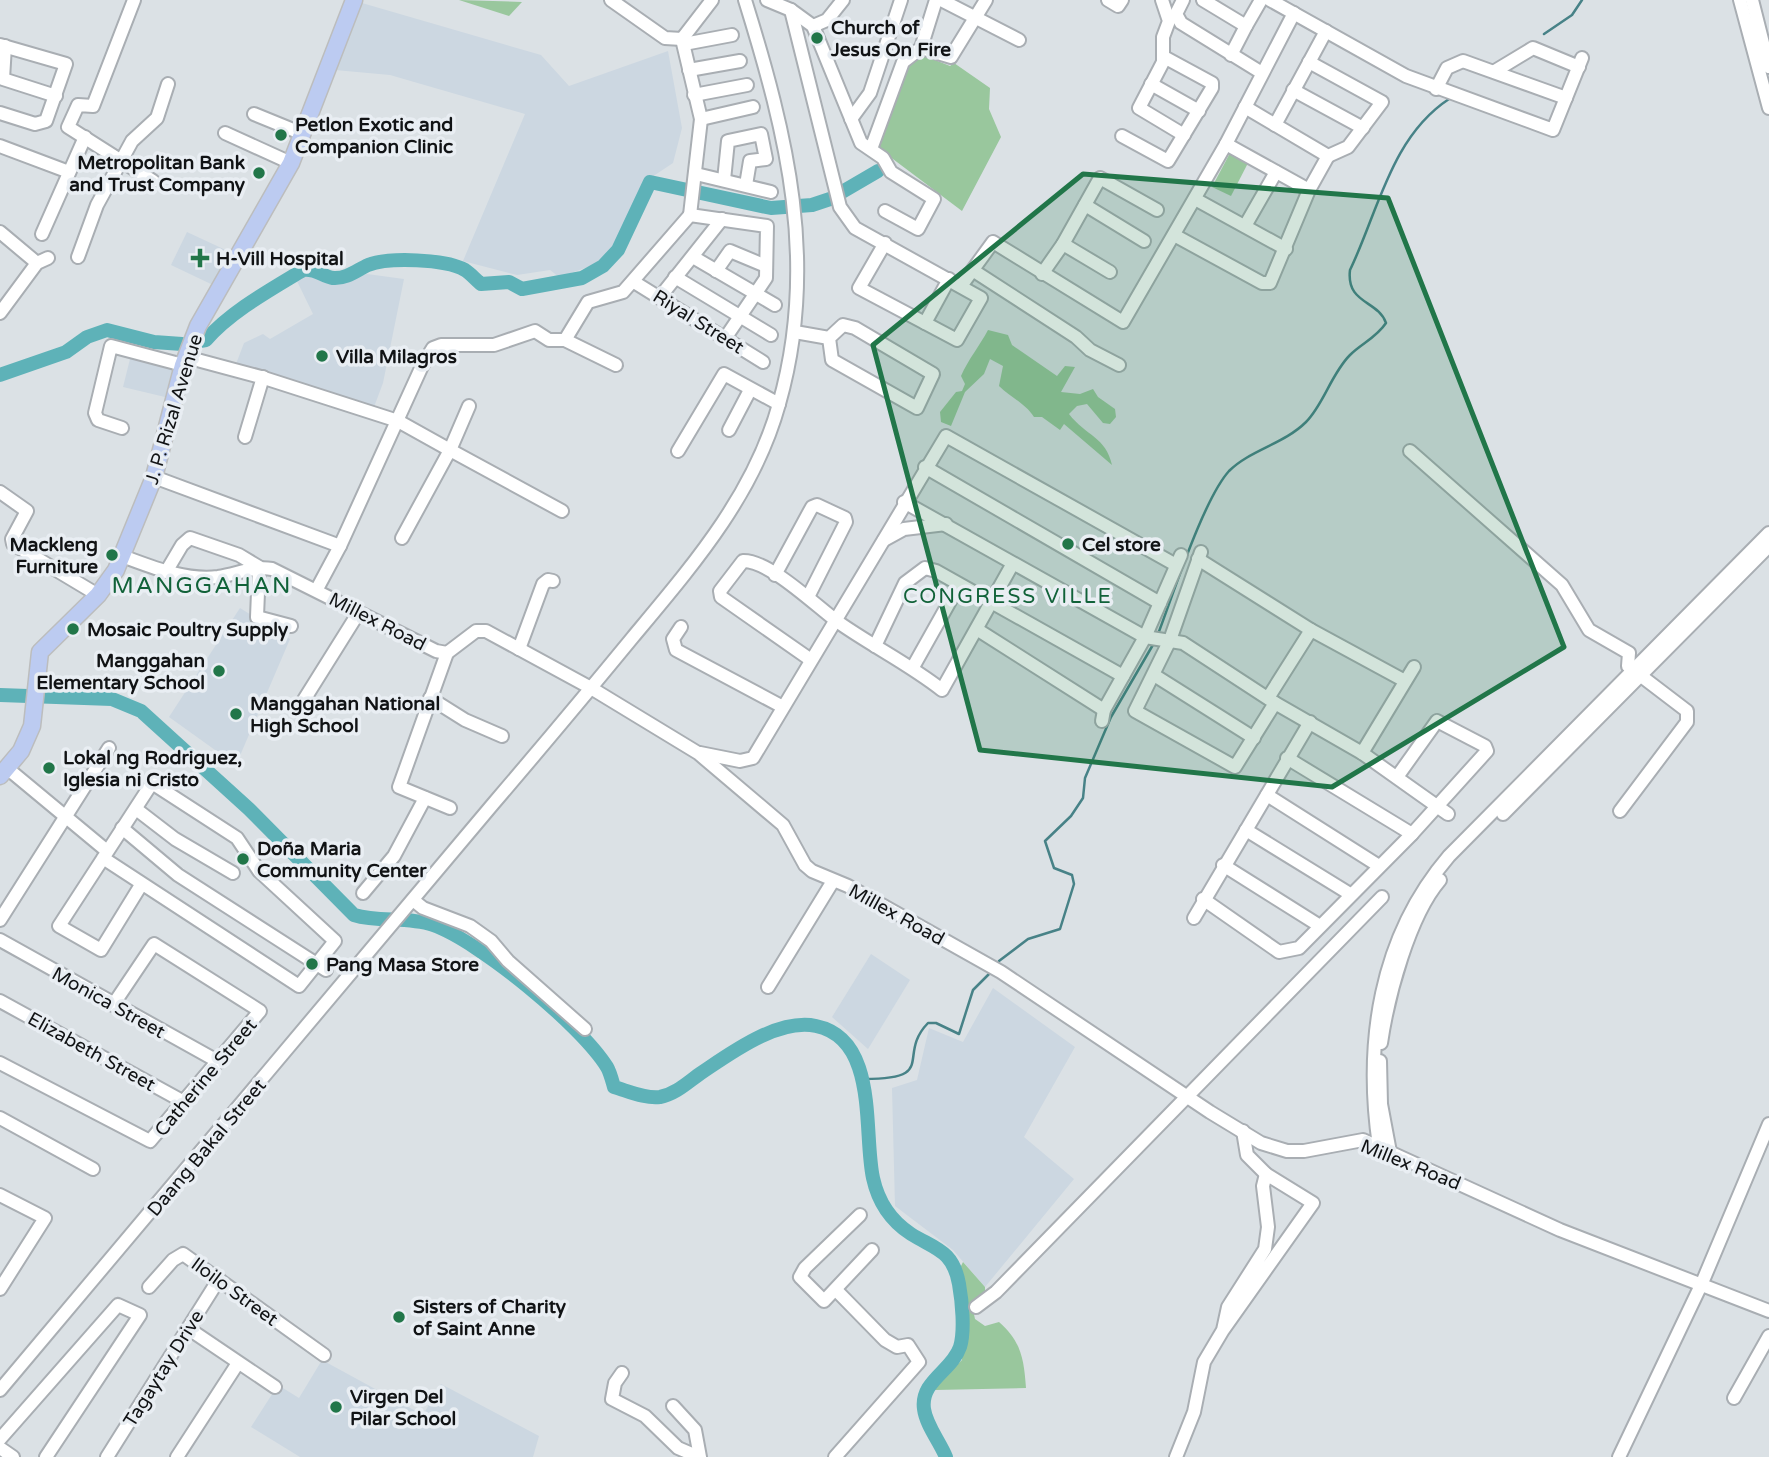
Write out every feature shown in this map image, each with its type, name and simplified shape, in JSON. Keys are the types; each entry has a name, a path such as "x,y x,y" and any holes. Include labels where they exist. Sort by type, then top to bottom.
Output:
{"main road":[{"name":"J. P. Rizal Avenue","path":"3,772 21,751 32,726 37,657 43,647 98,595 122,556 154,477 184,361 198,326 291,163 354,0"}],"street":[{"path":"134,0 93,106 78,105 68,127 153,181"},
{"path":"611,0 665,38 683,41 732,35"},
{"path":"565,340 588,302 623,292 690,215 701,119 683,41 712,0"},
{"name":"Daang Bakal Street","path":"0,1390 591,688 701,555 734,508 763,453 779,404 795,332 799,267 795,206 769,77 746,0"},
{"path":"767,0 787,6 813,26 861,142 883,158 891,172 934,200 918,229 885,211"},
{"path":"813,26 827,20 843,0"},
{"path":"851,119 870,93 901,0"},
{"path":"871,149 903,62 921,48 939,0 1018,40"},
{"path":"921,48 951,57 986,0"},
{"path":"1108,0 1118,6 1122,0"},
{"path":"1183,0 1176,14 1181,23 1262,73"},
{"path":"1203,0 1246,26"},
{"path":"1231,55 1261,0"},
{"path":"1270,0 1406,76 1553,130 1581,62 1533,48 1495,71"},
{"path":"1740,0 1769,108"},
{"path":"1752,0 1769,66"},
{"path":"1159,3 1169,20 1163,37 1164,57 1139,104 1141,111 1184,135"},
{"path":"787,6 837,201 855,228 885,243 981,298 957,340 859,288 885,243"},
{"path":"961,286 993,242 1123,322 1226,144 1294,13"},
{"path":"1275,125 1326,31"},
{"path":"0,113 36,124 46,121 56,96 66,64 3,45 3,79 56,96"},
{"path":"1122,136 1168,161 1199,111 1212,83 1164,57"},
{"path":"690,70 740,61"},
{"path":"1436,89 1447,68 1463,61 1566,97"},
{"path":"1174,235 1262,283 1270,283 1309,190 1328,156 1348,147 1382,102 1308,62"},
{"path":"78,257 97,205 132,141 158,118 168,84"},
{"path":"1151,84 1199,111"},
{"path":"694,95 747,85"},
{"path":"1293,90 1363,128"},
{"path":"701,119 753,107"},
{"path":"1245,107 1328,156"},
{"path":"254,114 303,134"},
{"path":"225,133 291,163"},
{"path":"724,180 728,141 761,134 765,159 750,161 747,185"},
{"path":"42,234 85,137"},
{"path":"1226,144 1309,190"},
{"path":"0,146 69,172"},
{"path":"1245,226 1276,172"},
{"path":"696,174 771,192"},
{"path":"1042,274 1063,244 1100,178 1157,210"},
{"path":"1195,199 1286,249"},
{"path":"1085,205 1144,241"},
{"path":"690,215 767,226 765,278 757,294 726,337"},
{"path":"660,297 722,219"},
{"path":"0,232 42,261 0,313"},
{"path":"1063,244 1110,272"},
{"path":"716,271 730,251 766,266"},
{"path":"693,257 775,305"},
{"path":"974,271 1076,337 1090,350 1119,365"},
{"path":"675,277 771,335"},
{"path":"925,323 949,279"},
{"name":"Riyal Street","path":"634,282 763,362"},
{"path":"844,325 855,328 933,374 917,408 832,360 829,338 844,325"},
{"path":"317,589 340,546 422,366 433,348 441,345 494,345 535,331 549,340 565,340 616,365"},
{"path":"795,332 829,338"},
{"path":"122,428 106,424 96,417 111,346 263,377 398,421 562,510"},
{"path":"678,451 724,374 779,404"},
{"path":"245,437 263,377"},
{"path":"729,429 750,390"},
{"path":"402,538 450,450 469,406"},
{"path":"698,753 740,761 753,758 946,436 1179,560 1148,637 1123,676 1103,715 978,630"},
{"path":"1410,451 1562,585 1589,630 1626,650 1630,656 1628,666 1689,716 1659,762 1620,811"},
{"path":"925,467 1160,603"},
{"path":"154,477 340,546"},
{"path":"0,492 27,511 12,540 13,544 98,595"},
{"path":"904,502 947,524 1012,565 1148,637 1183,643 1272,701 1362,753 1438,804 1448,814"},
{"path":"775,575 812,507 817,505 845,518 846,523 808,597"},
{"path":"883,540 904,529 947,524"},
{"path":"1384,1149 1381,1045 1399,970 1428,896 1457,859 1738,571 1769,533"},
{"name":"Millex Road","path":"166,572 182,545 190,538 239,555 259,567 272,569 317,589 426,646 447,653 476,631 486,631 591,688 698,753 783,825 805,865 1001,972 1186,1096 1274,1148 1314,1150 1350,1140 1363,1140 1560,1230 1769,1311"},
{"path":"1738,571 1769,546"},
{"path":"1311,630 1254,738 1235,766 1230,766 1135,711 1154,675 1200,555 1311,630 1405,681"},
{"path":"122,556 166,572 201,578 219,577 259,567 257,617 291,626"},
{"path":"811,660 720,597 720,591 743,561 751,560 775,575 837,621 913,667 942,690 1012,565"},
{"path":"875,646 905,583 925,568 1123,676"},
{"path":"519,649 543,584 548,580 553,581"},
{"path":"913,667 959,585"},
{"path":"297,710 359,612"},
{"path":"681,627 673,639 676,650 783,707"},
{"path":"447,653 398,787 450,808"},
{"path":"1362,753 1414,667"},
{"path":"1154,675 1254,738"},
{"path":"430,698 465,720 502,736"},
{"path":"1203,899 1279,952 1299,948 1412,834 1487,751 1485,746 1437,721 1397,777"},
{"path":"1194,918 1310,722"},
{"path":"0,920 109,748"},
{"path":"1287,758 1412,834"},
{"path":"3,772 65,817 105,855 141,885 299,986 321,966 335,941 259,871 237,838 152,783 122,828 105,855 59,926 101,950 141,885"},
{"path":"1267,795 1379,866"},
{"path":"363,893 394,856 425,798"},
{"path":"136,808 175,839 233,873"},
{"path":"122,828 178,875 321,966"},
{"path":"1246,830 1350,894"},
{"path":"1223,865 1320,926"},
{"path":"768,987 833,881"},
{"path":"976,1307 996,1292 1382,897"},
{"path":"412,901 470,926 491,941 508,961 585,1030"},
{"name":"Monica Street","path":"0,940 219,1062"},
{"name":"Catherine Street","path":"0,1063 147,1141 151,1140 219,1062 260,1011 154,944 113,1005"},
{"name":"Elizabeth Street","path":"0,1001 184,1102"},
{"path":"0,1118 93,1169"},
{"path":"1619,1457 1702,1283 1769,1124"},
{"path":"1176,1457 1194,1412 1204,1362 1223,1330 1313,1203 1266,1174 1247,1155 1242,1131"},
{"path":"1223,1330 1228,1307 1267,1240 1264,1186 1266,1174"},
{"path":"0,1195 45,1218 2,1283"},
{"path":"860,1215 800,1273 802,1281 822,1301 836,1290 872,1250"},
{"name":"Iloilo Street","path":"149,1287 173,1260 183,1254 324,1355"},
{"name":"Tagaytay Drive","path":"107,1457 219,1279"},
{"path":"835,1457 919,1362 908,1345 897,1347 880,1336 836,1290"},
{"path":"0,1439 118,1305 140,1315 46,1457"},
{"path":"189,1329 275,1387"},
{"path":"1734,1398 1769,1336"},
{"path":"177,1457 238,1363"},
{"path":"622,1373 615,1383 612,1399 645,1416 678,1448 699,1457"},
{"path":"673,1406 695,1430 699,1457"},
{"path":"0,1448 13,1457"}],"highlighted area":[{"path":"1083,174 1388,198 1564,647 1332,787 980,750 873,345"}],"shaded area":[{"path":"362,3 541,55 569,86 668,51 682,128 673,163 643,183 613,250 591,266 559,277 550,270 517,275 463,261 525,114 390,75 335,70"},
{"name":"H-Vill Hospital","path":"187,232 230,252 213,285 171,265"},
{"name":"Villa Milagros","path":"311,270 334,281 367,274 404,279 383,383 374,407 236,364 244,343 263,334 270,339 313,314 295,277"},
{"path":"131,355 173,366 165,397 123,387"},
{"path":"240,608 290,639 236,765 169,717"},
{"path":"871,954 910,980 868,1049 832,1017"},
{"path":"993,988 1075,1047 1024,1137 1074,1179 985,1287 953,1250 895,1206 892,1088 917,1080 929,1028 963,1042"},
{"name":"Virgen Del Pilar School","path":"322,1360 423,1415 441,1384 539,1436 533,1457 300,1457 251,1427 278,1385 299,1398"}],"green space":[{"path":"459,0 522,2 509,16"},
{"path":"925,56 950,66 954,63 990,88 989,109 1001,137 962,211 873,144 906,64"},
{"path":"1230,153 1248,163 1231,196 1212,187"},
{"path":"988,330 1008,335 1012,345 1057,376 1065,366 1075,367 1061,392 1080,394 1093,389 1098,397 1115,409 1116,417 1110,424 1103,423 1087,404 1077,406 1069,414 1100,442 1112,465 1064,424 1060,430 1042,417 1034,417 999,386 1003,366 990,359 984,374 965,392 951,426 941,422 940,412 956,392 962,391 965,384 961,376"},
{"path":"963,1262 985,1287 985,1300 972,1305 975,1319 985,1326 999,1322 1012,1336 1022,1359 1026,1388 935,1390 937,1384 962,1360 964,1281 960,1268"}],"waterway":[{"path":"1544,34 1572,15 1582,0"},
{"path":"1158,634 1199,525 1229,471 1288,436 1306,422 1318,407 1343,363 1386,323 1353,289 1350,270 1388,177 1400,155 1429,115 1449,99"},
{"path":"200,341 206,340 251,302 303,270 338,278 377,262 417,260 456,266 467,271 481,284 509,282 522,289 582,278 603,266 618,250 650,182 771,208 812,205 830,199 878,171"},
{"path":"0,375 66,352 87,337 107,330 154,342 182,344"},
{"path":"999,961 1028,939 1060,929 1074,884 1072,875 1054,868 1045,841 1071,816 1083,798 1085,778 1111,717 1154,643"},
{"path":"0,695 112,699 141,711 249,809 354,915 423,922 453,934 476,948 527,986 575,1029 607,1067 614,1087 643,1096 660,1097 677,1090 741,1047 771,1032 801,1025 816,1026 836,1034 850,1049 859,1068 867,1114 870,1159 878,1195 892,1217 904,1229 948,1257 956,1273 962,1316 960,1347 932,1383 924,1399 927,1421 946,1457"},
{"path":"864,1079 887,1078 909,1070 919,1035 928,1023 936,1023 959,1034 973,990 990,973"}],"place":[{"name":"Church of Jesus On Fire","path":"817,38"},
{"name":"Petlon Exotic and Companion Clinic","path":"281,135"},
{"name":"Metropolitan Bank and Trust Company","path":"259,173"},
{"name":"H-Vill Hospital","path":"200,258"},
{"name":"Villa Milagros","path":"322,356"},
{"name":"Cel store","path":"1068,544"},
{"name":"Mackleng Furniture","path":"112,555"},
{"name":"Mosaic Poultry Supply","path":"73,629"},
{"name":"Manggahan Elementary School","path":"219,671"},
{"name":"Manggahan National High School","path":"236,714"},
{"name":"Lokal ng Rodriguez, Iglesia ni Cristo","path":"49,768"},
{"name":"Doña Maria Community Center","path":"243,859"},
{"name":"Pang Masa Store","path":"312,964"},
{"name":"Sisters of Charity of Saint Anne","path":"399,1317"},
{"name":"Virgen Del Pilar School","path":"336,1407"}],"district":[{"name":"MANGGAHAN","path":"202,585"},
{"name":"CONGRESS VILLE","path":"1008,596"}]}
